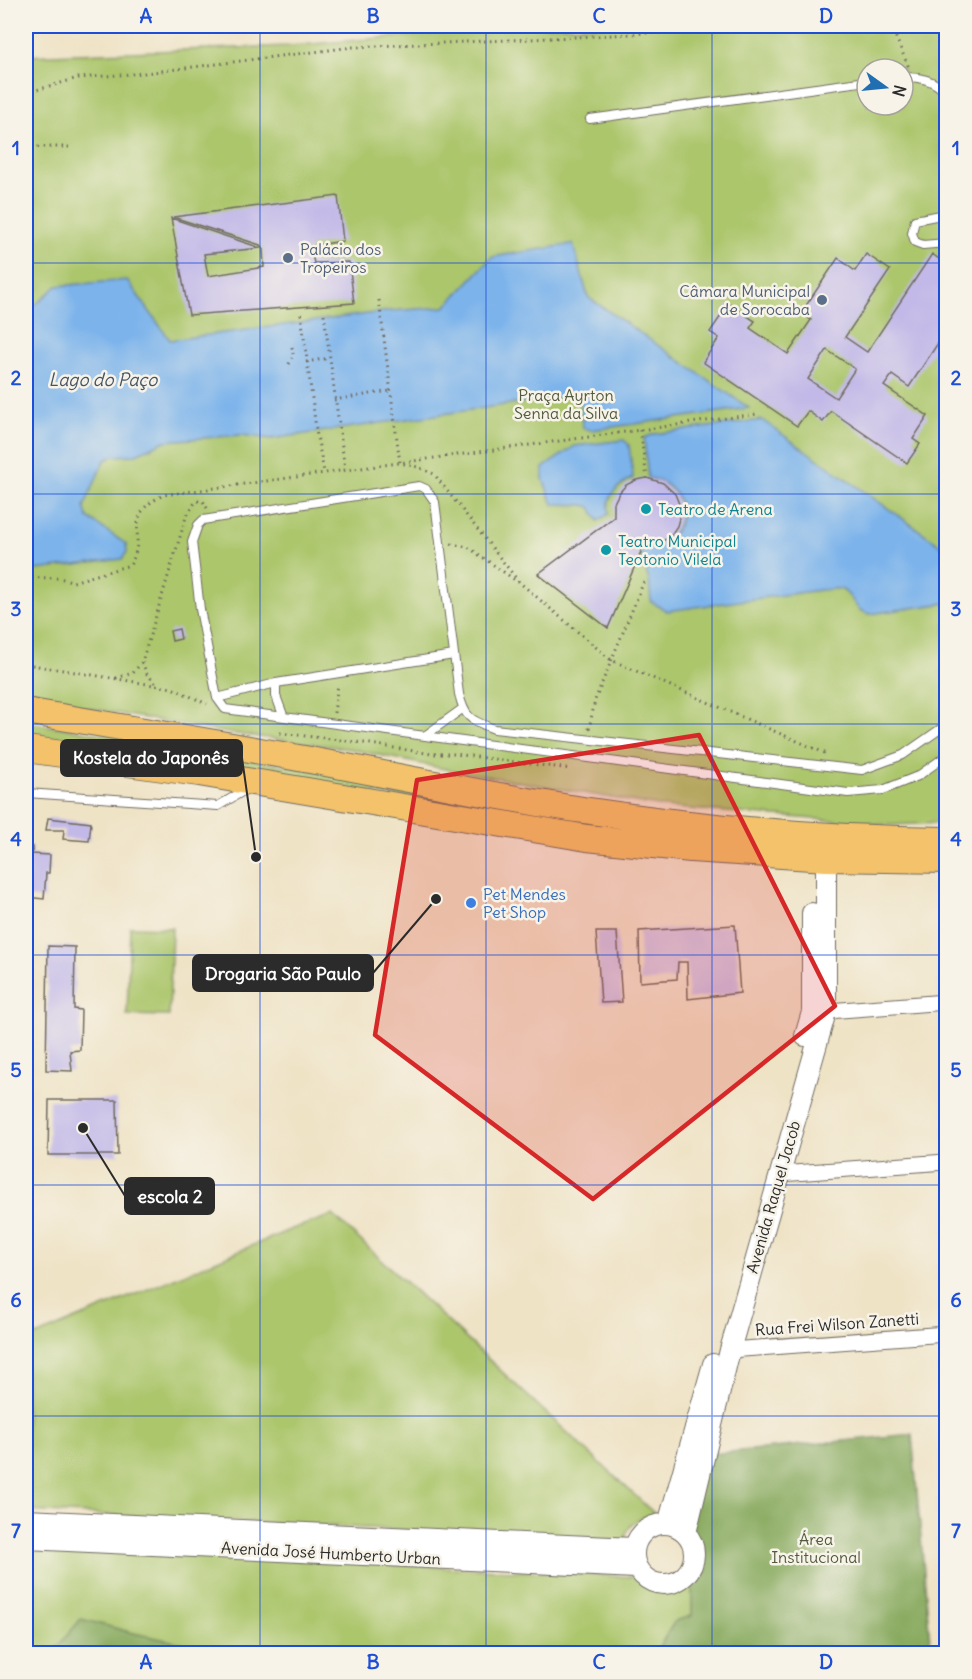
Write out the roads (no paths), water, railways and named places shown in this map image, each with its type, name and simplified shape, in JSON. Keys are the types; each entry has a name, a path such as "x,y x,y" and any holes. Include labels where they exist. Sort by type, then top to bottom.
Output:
{"main road":[{"path":"26,711 210,741 584,810 741,829 828,836 946,840"},
{"path":"26,749 125,761 587,838 691,849 819,857 946,860"}],"street":[{"name":"Avenida Raquel Jacob","path":"677,1528 780,1174 819,1012 819,857"},
{"path":"819,1012 946,1002"},
{"name":"Avenida Raquel Jacob","path":"677,1528 819,1012"},
{"path":"780,1174 946,1162"},
{"name":"Rua Frei Wilson Zanetti","path":"730,1350 946,1334"},
{"name":"Avenida José Humberto Urban","path":"26,1520 633,1548"},
{"path":"636,1568 633,1548 646,1529 657,1524 677,1528"},
{"name":"Avenida Raquel Jacob","path":"636,1568 644,1578 655,1584 666,1585 677,1582 686,1575 692,1565 694,1554 692,1543 677,1528"},
{"name":"Avenida José Humberto Urban","path":"26,1539 636,1568"}],"lane":[{"path":"915,77 939,85 946,94"},
{"path":"590,119 855,83"},
{"path":"946,214 915,220 912,233 915,242 923,246 946,243"},
{"path":"946,725 903,755 862,770 494,729 470,720 462,709 435,502 426,489 419,486 203,520 198,525 192,542 200,609 217,698 225,709 283,715 848,793 883,790 918,776 946,756"},
{"path":"217,698 276,683 454,655"},
{"path":"276,683 276,696 283,715"},
{"path":"426,735 462,709"},
{"path":"26,794 218,806 256,783"}],"water":[{"name":"Lago do Paço","path":"573,244 588,297 749,408 591,430 583,428 580,399 574,395 271,439 242,435 165,441 134,455 113,456 104,461 84,507 88,518 126,544 127,552 122,559 37,570 26,566 26,313 57,286 127,280 170,340 390,311 445,307 492,257"},
{"path":"762,420 946,549 946,603 870,614 860,610 845,591 840,589 667,611 651,602 649,580 641,556 644,547 661,543 670,537 677,528 681,509 679,500 667,485 659,480 648,478 644,438 654,434"},
{"path":"624,440 629,445 633,478 622,484 611,496 609,514 598,521 591,507 553,504 543,479 543,468 575,446"}],"place":[{"name":"Palácio dos Tropeiros","path":"288,258"},
{"name":"Câmara Municipal de Sorocaba","path":"822,300"},
{"name":"Teatro de Arena","path":"646,509"},
{"name":"Teatro Municipal Teotonio Vilela","path":"606,550"},
{"name":"Kostela do Japonês","path":"256,857"},
{"name":"Drogaria São Paulo","path":"436,899"},
{"name":"Pet Mendes Pet Shop","path":"471,903"},
{"name":"escola 2","path":"83,1128"}],"park label":[{"name":"Praça Ayrton Senna da Silva","path":"566,404"},
{"name":"Área Institucional","path":"816,1548"}]}
